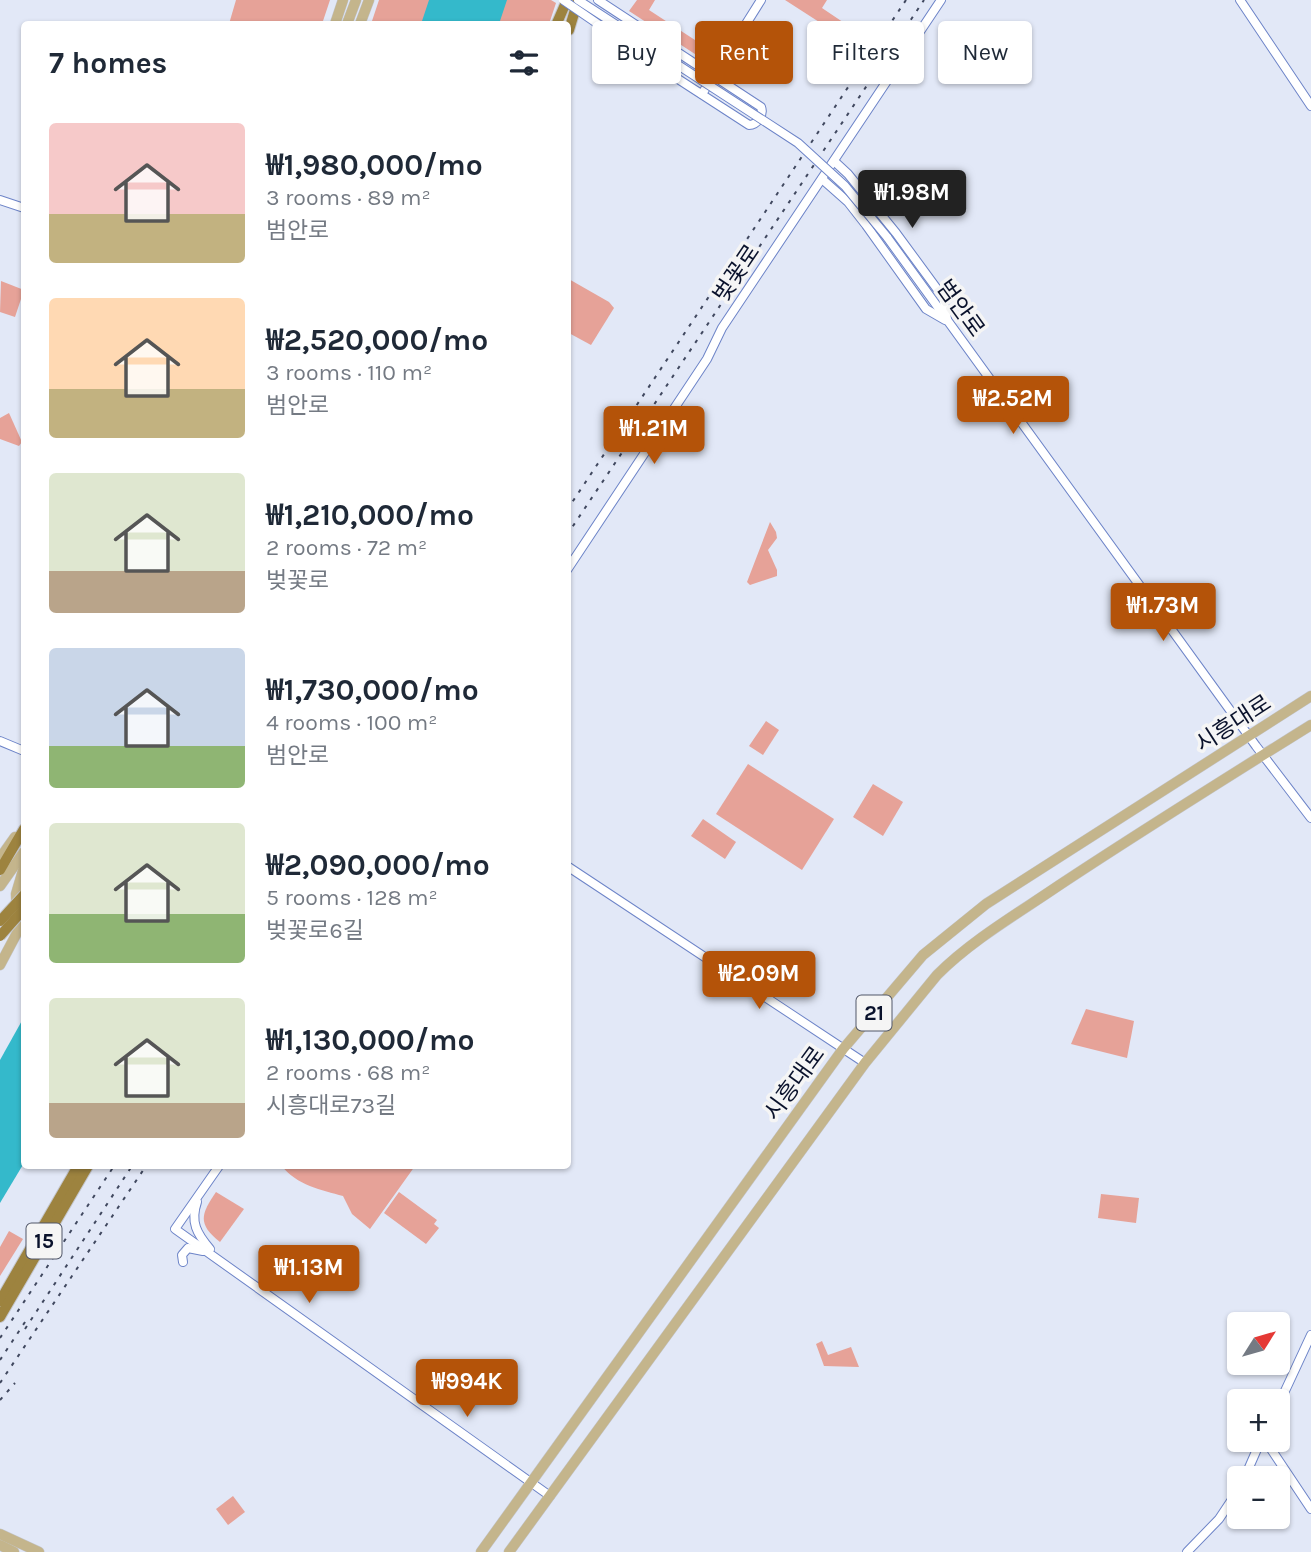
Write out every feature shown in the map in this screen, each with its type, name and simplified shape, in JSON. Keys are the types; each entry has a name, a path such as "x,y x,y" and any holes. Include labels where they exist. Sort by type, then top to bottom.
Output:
{"highway":[{"path":"557,21 564,0"},
{"path":"571,23 579,0"},
{"path":"0,870 21,833"},
{"path":"0,921 21,898"},
{"path":"0,936 21,912"},
{"name":"15","path":"0,1301 76,1169"},
{"name":"15","path":"0,1317 86,1169"}],"main road":[{"path":"336,21 342,0"},
{"path":"348,21 356,0"},
{"path":"361,21 369,0"},
{"path":"564,0 749,125 756,123 762,114 761,107 726,84"},
{"name":"범안로","path":"579,0 798,143 845,186 887,237 1311,818"},
{"path":"598,0 695,64"},
{"path":"748,21 761,0"},
{"name":"벚꽃로","path":"571,564 707,359 730,317 941,0"},
{"path":"1240,0 1311,106"},
{"path":"702,94 708,84"},
{"path":"834,161 896,233 943,298 948,322"},
{"path":"822,179 854,210 926,309 948,322"},
{"path":"0,200 21,207"},
{"name":"시흥대로","path":"481,1552 843,1049 923,955 986,904 1311,696"},
{"name":"시흥대로","path":"509,1552 865,1063 950,962 986,934 1100,859 1311,725"},
{"path":"0,741 21,750"},
{"path":"0,858 21,832"},
{"path":"0,886 21,856"},
{"path":"571,869 865,1063"},
{"path":"0,965 18,931 16,894 21,877"},
{"path":"217,1169 175,1228 550,1496"},
{"path":"202,1189 195,1209 194,1225 198,1235 216,1256"},
{"path":"183,1262 183,1251 192,1248 216,1256"},
{"path":"1286,1389 1311,1335"},
{"path":"1271,1452 1311,1509"},
{"path":"1187,1552 1227,1507"},
{"path":"0,1534 39,1552"},
{"path":"0,1545 14,1552"}],"shaded area":[{"path":"236,0 330,0 323,21 230,21"},
{"path":"379,0 551,0 556,3 550,21 372,21"},
{"path":"637,0 655,0 649,10 666,21 644,21 629,11"},
{"path":"785,0 827,0 822,8 841,21 818,21"},
{"path":"681,31 695,40 695,54 681,45"},
{"path":"571,280 609,302 614,308 591,345 571,334"},
{"path":"1,281 21,289 21,299 15,317 0,312"},
{"path":"9,413 21,440 19,446 0,439 0,418"},
{"path":"770,522 777,538 768,550 777,576 750,585 747,582"},
{"path":"766,721 779,730 763,755 749,746"},
{"path":"748,764 834,819 802,870 716,814"},
{"path":"873,784 903,802 883,836 853,817"},
{"path":"703,819 736,842 725,859 691,836"},
{"path":"1086,1009 1134,1021 1127,1058 1071,1044"},
{"path":"285,1169 413,1169 370,1229 352,1214 343,1196 318,1189 294,1178"},
{"path":"216,1192 244,1209 220,1242 208,1230 204,1218"},
{"path":"399,1192 437,1220 434,1224 439,1228 426,1244 384,1213"},
{"path":"1101,1194 1139,1198 1136,1223 1098,1218"},
{"path":"9,1231 23,1239 0,1276 0,1247"},
{"path":"822,1341 828,1355 851,1347 859,1367 824,1366 816,1344"},
{"path":"233,1496 245,1512 228,1525 216,1509"}],"water":[{"path":"429,0 507,0 500,21 422,21"},
{"path":"21,1022 21,1168 0,1203 0,1060"}],"railway":[{"path":"571,504 906,0"},
{"path":"571,529 924,0"},
{"path":"0,1338 112,1169"},
{"path":"25,1329 130,1169"},
{"path":"0,1383 144,1169"},
{"path":"0,1360 27,1319"},
{"path":"0,1400 15,1383"}]}
